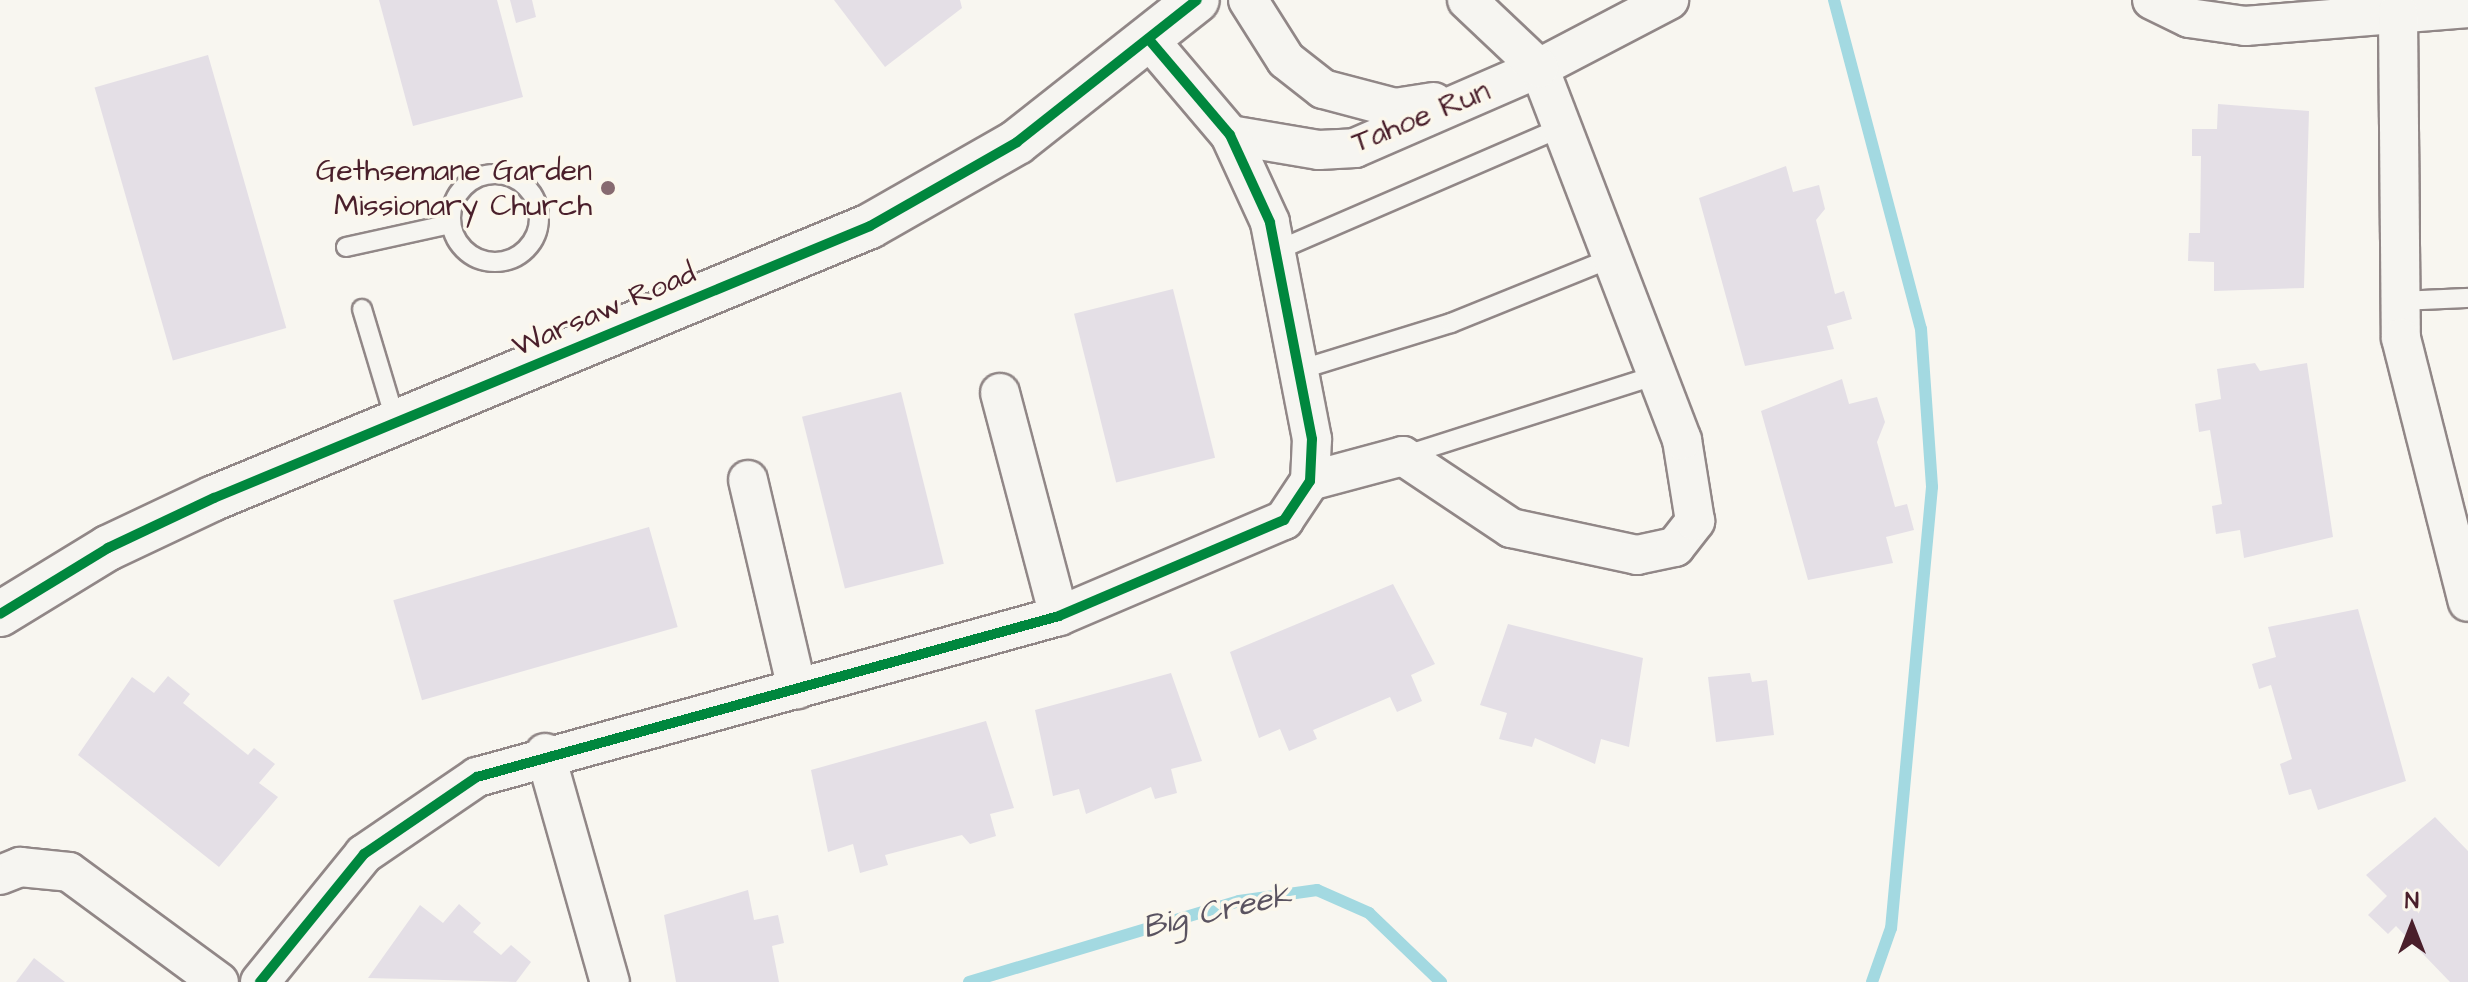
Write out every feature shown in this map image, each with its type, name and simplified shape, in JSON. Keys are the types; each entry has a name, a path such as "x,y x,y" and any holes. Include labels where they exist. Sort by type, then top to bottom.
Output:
{"street":[{"name":"Warsaw Road","path":"0,614 108,548 396,422 870,226 1017,142 1151,42 1197,0"},
{"name":"Tahoe Run","path":"1248,0 1286,60 1323,89 1359,103 1428,104 1539,68"},
{"path":"1310,481 1403,456 1511,528 1637,555 1675,547 1695,521 1682,440 1539,68 1467,0"},
{"name":"Tahoe Run","path":"1230,135 1319,150 1355,148 1539,68 1669,0"},
{"path":"2152,0 2189,18 2245,26 2468,8"},
{"path":"2398,13 2398,301 2466,589"},
{"path":"260,982 364,854 477,777 545,753 797,689 1059,616 1284,520 1310,481 1312,439 1276,251 1252,173 1230,135 1151,42"},
{"path":"1000,393 1059,616"},
{"path":"748,480 797,689"},
{"path":"545,753 610,982"},
{"path":"0,875 20,867 69,872 219,982"}],"lane":[{"path":"1276,251 1562,127"},
{"path":"482,175 525,185 539,212 532,241 508,260 478,258 451,224 457,194 482,175"},
{"path":"346,247 451,224"},
{"path":"1299,370 1451,323 1612,258"},
{"path":"2398,301 2468,298"},
{"path":"362,309 396,422"},
{"path":"1403,456 1657,375"}],"building":[{"path":"379,0 497,0 523,97 413,126"},
{"path":"510,0 532,0 536,17 516,23"},
{"path":"834,0 960,0 962,8 885,67"},
{"path":"208,55 286,328 173,361 95,88"},
{"path":"2218,104 2309,111 2304,288 2214,291 2214,262 2188,261 2189,233 2200,233 2201,156 2192,156 2192,129 2217,129"},
{"path":"1786,166 1793,192 1819,185 1825,209 1816,220 1835,294 1844,291 1852,319 1827,326 1834,349 1745,366 1699,198"},
{"path":"1173,289 1215,458 1116,483 1074,314"},
{"path":"2255,363 2260,371 2307,363 2333,537 2244,558 2240,530 2216,534 2212,506 2222,504 2210,430 2199,432 2195,404 2221,399 2217,369"},
{"path":"1842,379 1849,404 1877,397 1885,422 1877,442 1895,507 1907,504 1914,530 1886,537 1893,563 1808,580 1761,411"},
{"path":"901,392 944,564 845,588 802,417"},
{"path":"649,527 678,627 422,700 393,600"},
{"path":"1393,584 1435,664 1411,675 1422,701 1397,712 1390,697 1313,730 1317,739 1289,751 1280,729 1259,738 1230,652"},
{"path":"2358,609 2406,781 2318,810 2311,789 2289,795 2280,764 2292,759 2271,685 2259,689 2252,664 2276,657 2268,627"},
{"path":"1508,624 1643,658 1629,747 1601,739 1595,764 1535,738 1532,747 1499,739 1507,713 1480,705"},
{"path":"1171,673 1202,761 1171,769 1177,793 1155,799 1151,787 1086,814 1079,789 1053,796 1035,710"},
{"path":"1750,673 1752,682 1767,680 1774,735 1716,742 1708,677"},
{"path":"168,676 190,694 183,703 248,755 254,748 275,764 259,783 278,797 219,867 78,755 132,677 154,693"},
{"path":"986,721 1014,808 990,814 996,836 970,844 962,835 885,855 888,865 860,873 853,844 828,852 811,770"},
{"path":"2435,817 2468,851 2468,982 2450,982 2396,926 2388,934 2368,915 2387,896 2366,875"},
{"path":"748,890 754,920 778,915 784,943 772,946 779,982 676,982 664,915"},
{"path":"459,904 481,923 473,932 501,955 511,945 531,962 516,982 368,978 420,905 443,923"},
{"path":"34,958 65,982 16,982"}],"waterway":[{"path":"1834,0 1921,329 1932,487 1891,928 1872,982"},
{"name":"Big Creek","path":"969,982 1239,901 1317,890 1369,913 1441,982"}],"cycle path":[{"path":"0,614 108,548 214,498 870,226 1017,142 1197,0"},
{"path":"260,982 364,854 477,777 1059,616 1284,520 1310,481 1312,439 1270,222 1230,135 1151,42"}],"place":[{"name":"Gethsemane Garden Missionary Church","path":"608,188"}]}
